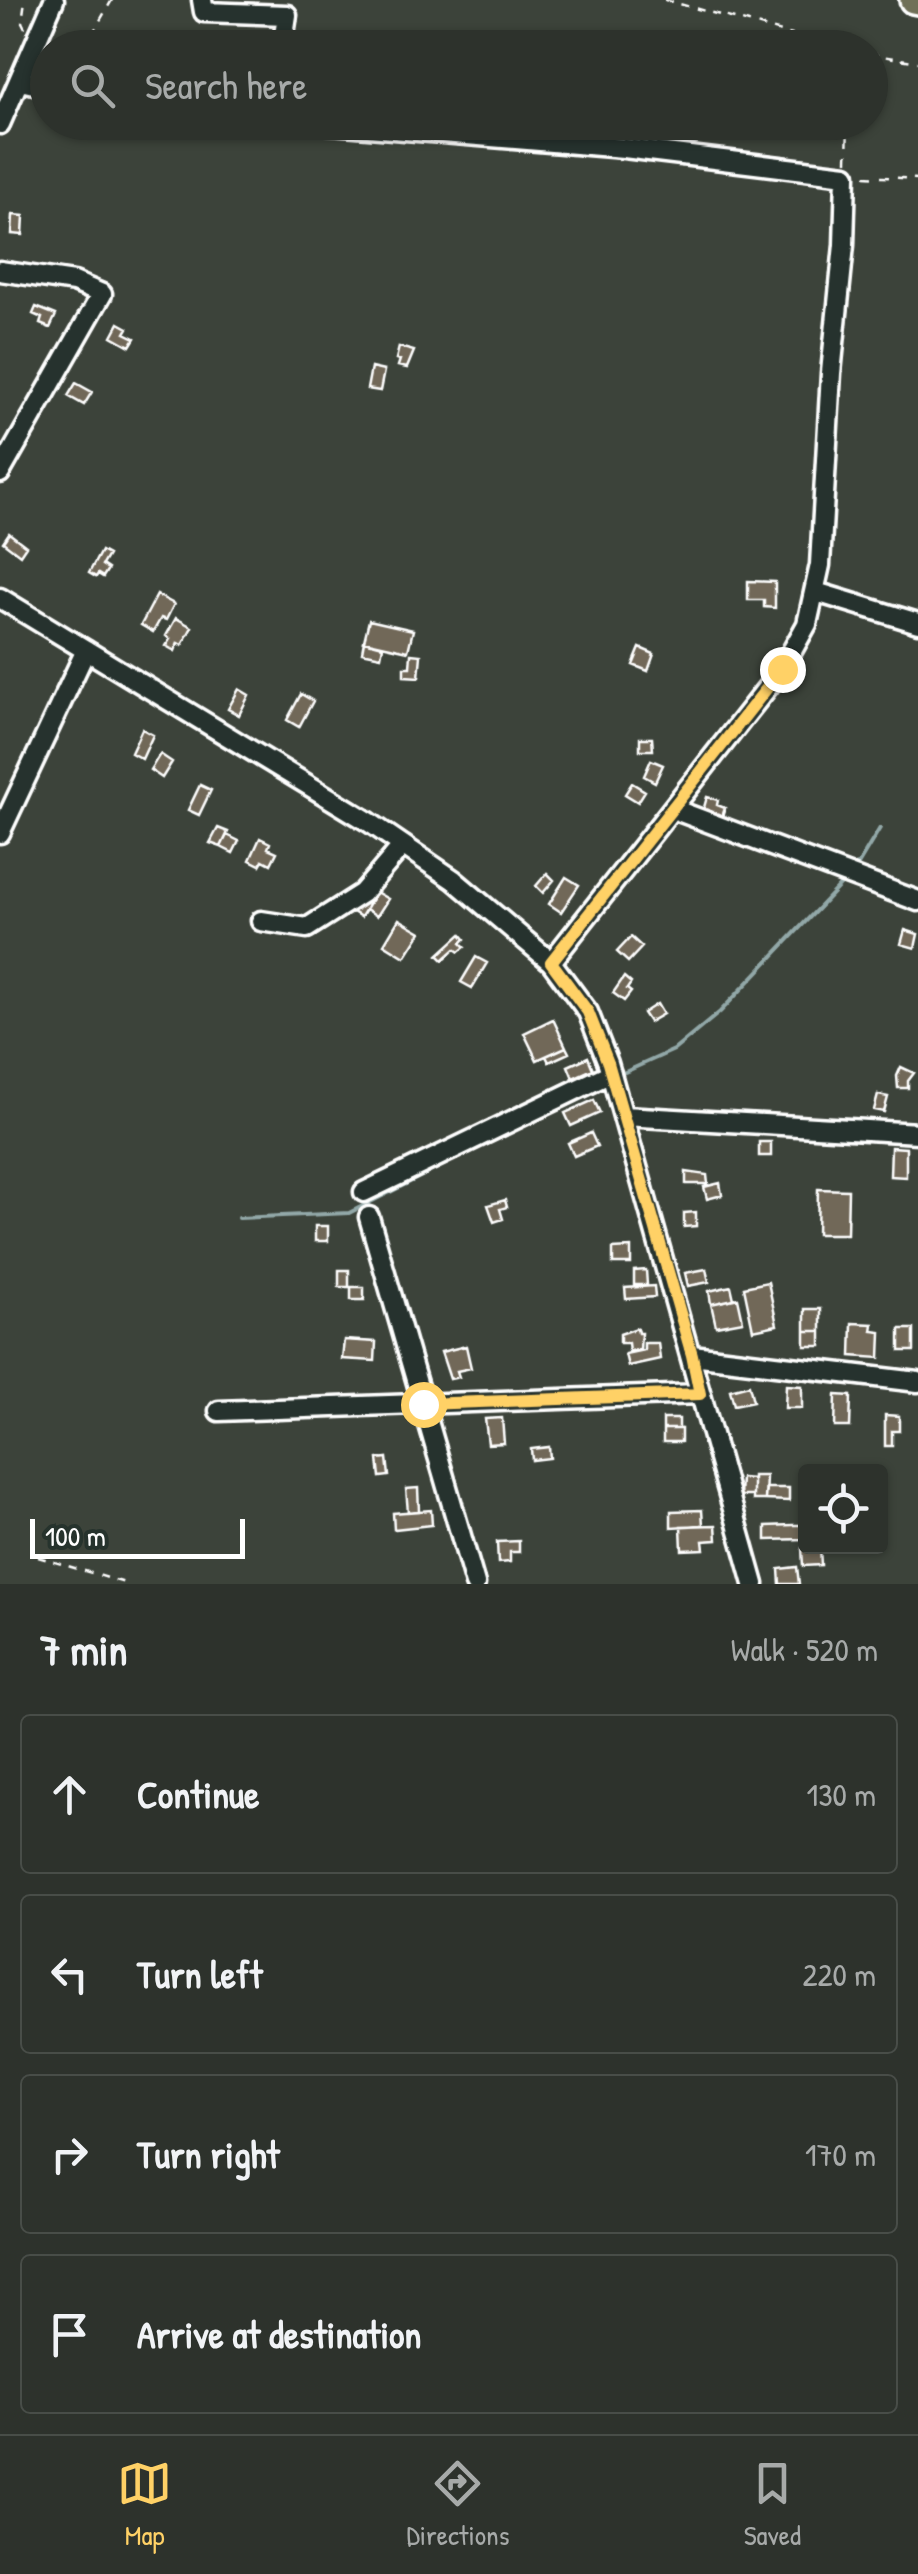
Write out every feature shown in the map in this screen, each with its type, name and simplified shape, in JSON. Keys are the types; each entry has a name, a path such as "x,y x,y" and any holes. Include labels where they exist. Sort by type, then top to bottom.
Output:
{"street":[{"path":"42,30 54,0"},
{"path":"202,0 204,12 287,15 285,30"},
{"path":"0,124 30,58"},
{"path":"20,82 30,84"},
{"path":"526,140 846,175 844,245 816,592 807,624 782,669 551,962"},
{"path":"0,271 74,282 102,294 0,472"},
{"path":"816,592 918,624"},
{"path":"0,598 403,845 454,880 551,962 588,1012 611,1073 754,1584"},
{"path":"0,833 86,650"},
{"path":"672,810 918,901"},
{"path":"261,921 306,928 362,893 403,845"},
{"path":"364,1192 611,1073"},
{"path":"624,1116 918,1133"},
{"path":"369,1217 476,1584"},
{"path":"692,1355 918,1382"},
{"path":"219,1411 700,1394"}],"path":[{"path":"94,30 112,0"},
{"path":"665,0 774,30"},
{"path":"888,57 918,62"},
{"path":"847,140 846,175 918,179"},
{"path":"38,1557 128,1584"}],"building":[{"path":"13,215 24,216 23,235 12,234"},
{"path":"36,307 56,315 50,328 40,324 42,318 33,314"},
{"path":"119,323 128,328 125,333 135,338 130,346 112,336"},
{"path":"399,347 414,351 407,368 398,366"},
{"path":"371,368 384,371 380,391 367,389"},
{"path":"76,383 92,392 84,405 68,396"},
{"path":"9,533 26,546 20,555 3,542"},
{"path":"101,551 108,555 102,565 108,569 103,577 96,577 89,573"},
{"path":"748,581 775,582 775,608 764,607 764,600 748,600"},
{"path":"157,595 174,604 166,620 161,618 153,632 141,625"},
{"path":"176,618 192,627 175,651 166,646 170,639 166,636"},
{"path":"369,620 413,630 408,651 364,641"},
{"path":"364,641 383,646 381,656 362,652"},
{"path":"640,648 654,654 648,671 633,665"},
{"path":"411,654 421,655 419,677 404,676"},
{"path":"239,689 249,695 239,715 228,709"},
{"path":"301,694 313,701 299,727 287,720"},
{"path":"142,729 153,735 142,759 131,753"},
{"path":"640,738 652,738 653,750 640,750"},
{"path":"160,754 172,762 162,778 150,770"},
{"path":"651,760 663,765 655,782 644,776"},
{"path":"632,783 645,791 638,802 625,794"},
{"path":"200,785 211,790 199,815 188,810"},
{"path":"707,797 718,800 717,805 725,808 722,817 703,811"},
{"path":"218,828 228,832 221,847 210,843"},
{"path":"227,835 239,841 233,853 221,847"},
{"path":"260,838 277,852 271,864 263,860 260,865 250,860"},
{"path":"547,873 554,880 543,893 536,886"},
{"path":"566,877 579,885 561,912 549,904"},
{"path":"367,889 375,894 361,917 353,912"},
{"path":"376,892 388,899 377,916 366,909"},
{"path":"399,919 421,932 405,957 384,944"},
{"path":"905,930 918,934 915,948 901,944"},
{"path":"461,934 465,947 459,952 455,949 443,960 438,955"},
{"path":"631,937 642,947 628,962 617,952"},
{"path":"476,957 487,963 472,988 461,982"},
{"path":"624,977 631,983 627,989 631,992 624,1001 613,993"},
{"path":"657,1004 663,1014 649,1022 643,1013"},
{"path":"553,1019 566,1047 537,1060 524,1033"},
{"path":"566,1047 569,1053 549,1062 546,1056"},
{"path":"588,1057 593,1069 573,1078 568,1066"},
{"path":"901,1067 914,1073 908,1088 898,1088"},
{"path":"878,1095 888,1097 884,1112 874,1110"},
{"path":"594,1100 600,1113 571,1126 565,1113"},
{"path":"591,1133 597,1146 574,1156 568,1143"},
{"path":"759,1142 771,1142 771,1156 759,1156"},
{"path":"891,1147 906,1148 906,1177 890,1176"},
{"path":"686,1172 707,1175 708,1184 686,1184"},
{"path":"720,1183 722,1195 707,1199 704,1187"},
{"path":"818,1189 848,1190 847,1234 817,1234"},
{"path":"505,1200 507,1207 500,1209 503,1219 494,1222 488,1205"},
{"path":"696,1212 696,1226 684,1227 684,1213"},
{"path":"315,1226 328,1226 328,1241 315,1241"},
{"path":"631,1248 631,1264 613,1264 613,1249"},
{"path":"706,1269 709,1282 688,1286 685,1273"},
{"path":"339,1270 349,1270 349,1287 339,1287"},
{"path":"646,1270 647,1285 634,1285 634,1271"},
{"path":"768,1282 777,1325 753,1330 744,1287"},
{"path":"654,1286 655,1297 626,1299 625,1288"},
{"path":"731,1286 734,1299 711,1304 709,1291"},
{"path":"351,1287 364,1287 364,1300 351,1300"},
{"path":"738,1298 743,1321 716,1326 711,1304"},
{"path":"805,1309 821,1309 821,1331 805,1331"},
{"path":"852,1323 873,1324 872,1331 881,1332 880,1358 851,1356"},
{"path":"637,1328 641,1333 640,1350 629,1351 628,1343 620,1343 620,1334"},
{"path":"900,1329 914,1329 914,1351 900,1351"},
{"path":"805,1331 821,1331 821,1346 805,1346"},
{"path":"344,1340 376,1342 375,1361 342,1359"},
{"path":"644,1343 658,1343 660,1359 628,1366 625,1354 644,1350"},
{"path":"466,1346 471,1368 457,1371 459,1377 450,1379 441,1352"},
{"path":"749,1385 753,1401 734,1405 730,1390"},
{"path":"786,1385 802,1386 802,1408 785,1408"},
{"path":"836,1395 851,1396 850,1427 835,1427"},
{"path":"885,1415 899,1416 899,1431 892,1431 892,1446 885,1446"},
{"path":"502,1418 504,1443 488,1444 485,1419"},
{"path":"663,1419 679,1419 679,1429 663,1429"},
{"path":"663,1429 681,1429 681,1442 663,1442"},
{"path":"549,1447 550,1458 532,1460 531,1449"},
{"path":"387,1458 389,1476 380,1477 378,1459"},
{"path":"753,1476 766,1476 765,1500 753,1500"},
{"path":"741,1478 753,1479 753,1496 740,1496"},
{"path":"418,1488 419,1511 408,1512 406,1489"},
{"path":"766,1488 789,1488 789,1501 765,1500"},
{"path":"431,1510 432,1525 394,1529 393,1513"},
{"path":"702,1510 703,1525 671,1527 671,1511"},
{"path":"716,1525 717,1540 703,1541 704,1549 682,1550 681,1526"},
{"path":"798,1525 798,1539 766,1540 766,1526"},
{"path":"519,1541 519,1552 510,1552 510,1562 498,1563 497,1542"},
{"path":"802,1554 820,1554 821,1565 803,1566"},
{"path":"797,1567 799,1584 780,1584 779,1569"}],"waterway":[{"path":"856,868 880,828"},
{"path":"625,1072 674,1050 720,1012 845,880"},
{"path":"239,1218 349,1213 510,1131"}],"route":[{"path":"423,1404 700,1394 608,1063 588,1012 551,962 782,669"}]}
